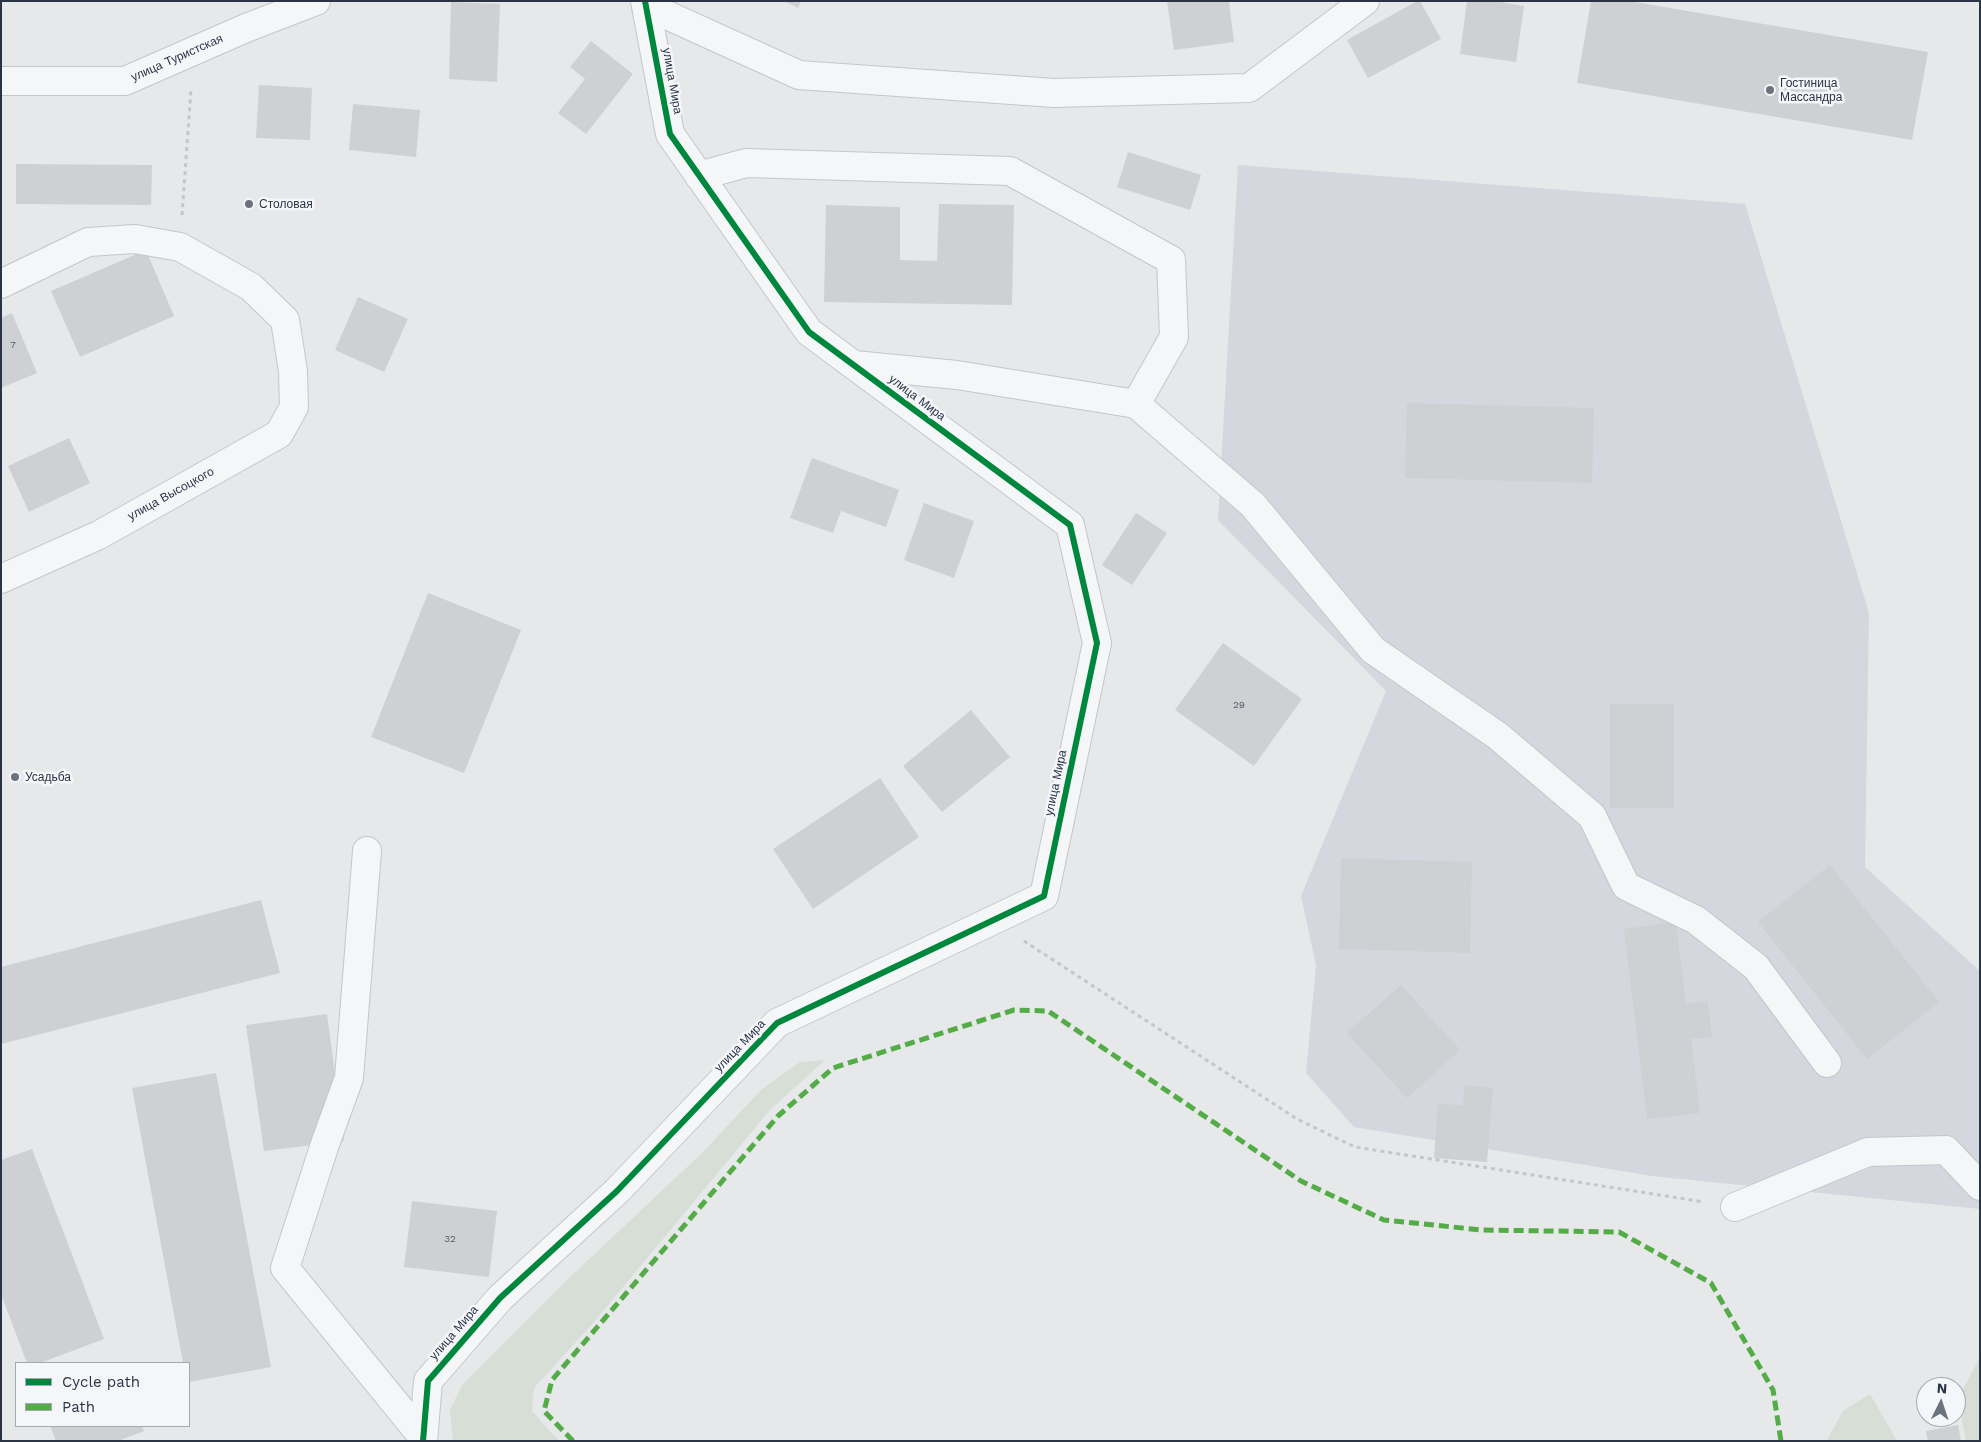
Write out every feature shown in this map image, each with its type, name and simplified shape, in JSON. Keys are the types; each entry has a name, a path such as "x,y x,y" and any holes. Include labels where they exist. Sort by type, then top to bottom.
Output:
{"street":[{"name":"улица Туристская","path":"1,81 125,82 246,28 316,1"},
{"path":"646,4 799,75 1054,93 1249,88 1365,1"},
{"name":"улица Мира","path":"423,1438 428,1381 500,1298 617,1191 777,1024 1044,896 1097,643 1070,525 809,332 670,134 646,4"},
{"path":"699,176 746,163 1010,170 1171,260 1174,337 1136,404"},
{"name":"улица Высоцкого","path":"1,284 88,242 135,239 180,247 251,287 285,320 293,371 294,407 279,434 99,535 1,579"},
{"path":"854,365 957,374 1136,404 1253,505 1373,650 1498,736 1592,816 1626,886 1696,920 1756,967 1827,1064"},
{"path":"367,851 349,1078 325,1144 285,1268 423,1438"},
{"path":"1735,1207 1868,1152 1946,1150 1980,1186"}],"path":[{"path":"180,247 194,51"},
{"path":"992,920 1298,1118 1355,1147 1735,1207"}],"shaded area":[{"path":"1238,165 1745,204 1869,613 1865,867 1980,971 1980,1209 1652,1176 1354,1127 1306,1073 1316,965 1301,896 1386,691 1218,520"},
{"path":"825,1060 770,1110 594,1322 534,1388 532,1411 559,1441 453,1441 450,1410 462,1385 567,1280 703,1152 761,1090 800,1062"},
{"path":"1980,1357 1980,1441 1966,1441 1963,1427 1966,1427 1966,1384"},
{"path":"1870,1394 1897,1441 1828,1441 1843,1411"}],"building":[{"path":"784,1 801,1 798,8"},
{"path":"1167,1 1229,1 1234,42 1174,50"},
{"path":"1420,1 1441,39 1368,78 1347,40"},
{"path":"1467,1 1494,1 1524,6 1516,62 1460,54"},
{"path":"1591,1 1629,1 1928,52 1912,140 1577,83"},
{"path":"451,2 500,4 497,82 449,79"},
{"path":"591,41 633,74 586,134 558,113 585,79 570,67"},
{"path":"259,85 312,88 310,140 256,138"},
{"path":"353,104 420,110 416,157 349,150"},
{"path":"1128,152 1201,175 1190,210 1117,187"},
{"path":"16,164 152,165 151,205 16,204"},
{"path":"939,204 1014,205 1012,305 824,302 826,205 900,207 900,260 937,261"},
{"path":"146,250 174,316 80,357 51,291"},
{"path":"358,297 408,319 384,372 335,350"},
{"path":"12,313 37,373 1,388 1,318"},
{"path":"1407,403 1594,408 1592,483 1405,478"},
{"path":"69,438 90,483 29,512 8,466"},
{"path":"812,458 899,490 886,527 841,511 833,533 790,518"},
{"path":"924,503 974,521 954,578 904,560"},
{"path":"1136,513 1167,533 1132,585 1102,565"},
{"path":"428,593 521,630 464,773 371,737"},
{"path":"1223,643 1302,699 1254,766 1175,710"},
{"path":"1610,704 1674,704 1674,808 1610,808"},
{"path":"971,710 1010,757 942,812 903,766"},
{"path":"880,778 919,837 813,909 773,849"},
{"path":"1341,858 1472,862 1470,953 1339,949"},
{"path":"1830,865 1939,1002 1867,1059 1758,922"},
{"path":"261,900 280,973 1,1044 1,967"},
{"path":"1676,922 1686,1004 1708,1001 1712,1037 1691,1039 1700,1113 1647,1119 1624,929"},
{"path":"1401,985 1460,1050 1407,1098 1347,1033"},
{"path":"327,1014 344,1141 264,1151 246,1025"},
{"path":"216,1073 271,1367 190,1382 190,1362 183,1362 132,1088"},
{"path":"1465,1085 1493,1088 1487,1162 1434,1158 1438,1104 1463,1105"},
{"path":"32,1149 104,1339 43,1362 27,1362 1,1294 1,1160"},
{"path":"412,1201 497,1211 489,1277 404,1267"},
{"path":"50,1427 142,1427 144,1431 118,1441 56,1441"},
{"path":"1958,1427 1961,1441 1928,1441 1926,1431"}],"marked path":[{"path":"573,1441 544,1411 552,1380 778,1116 833,1068 1014,1010 1048,1011 1301,1181 1384,1220 1482,1230 1619,1232 1711,1283 1773,1390 1781,1441"}],"cycle path":[{"path":"423,1441 428,1381 500,1298 617,1191 777,1023 1044,896 1097,643 1070,525 809,332 670,134 645,1"}],"place":[{"name":"Гостиница Массандра","path":"1770,90"},
{"name":"Столовая","path":"249,204"},
{"name":"Усадьба","path":"15,777"}]}
